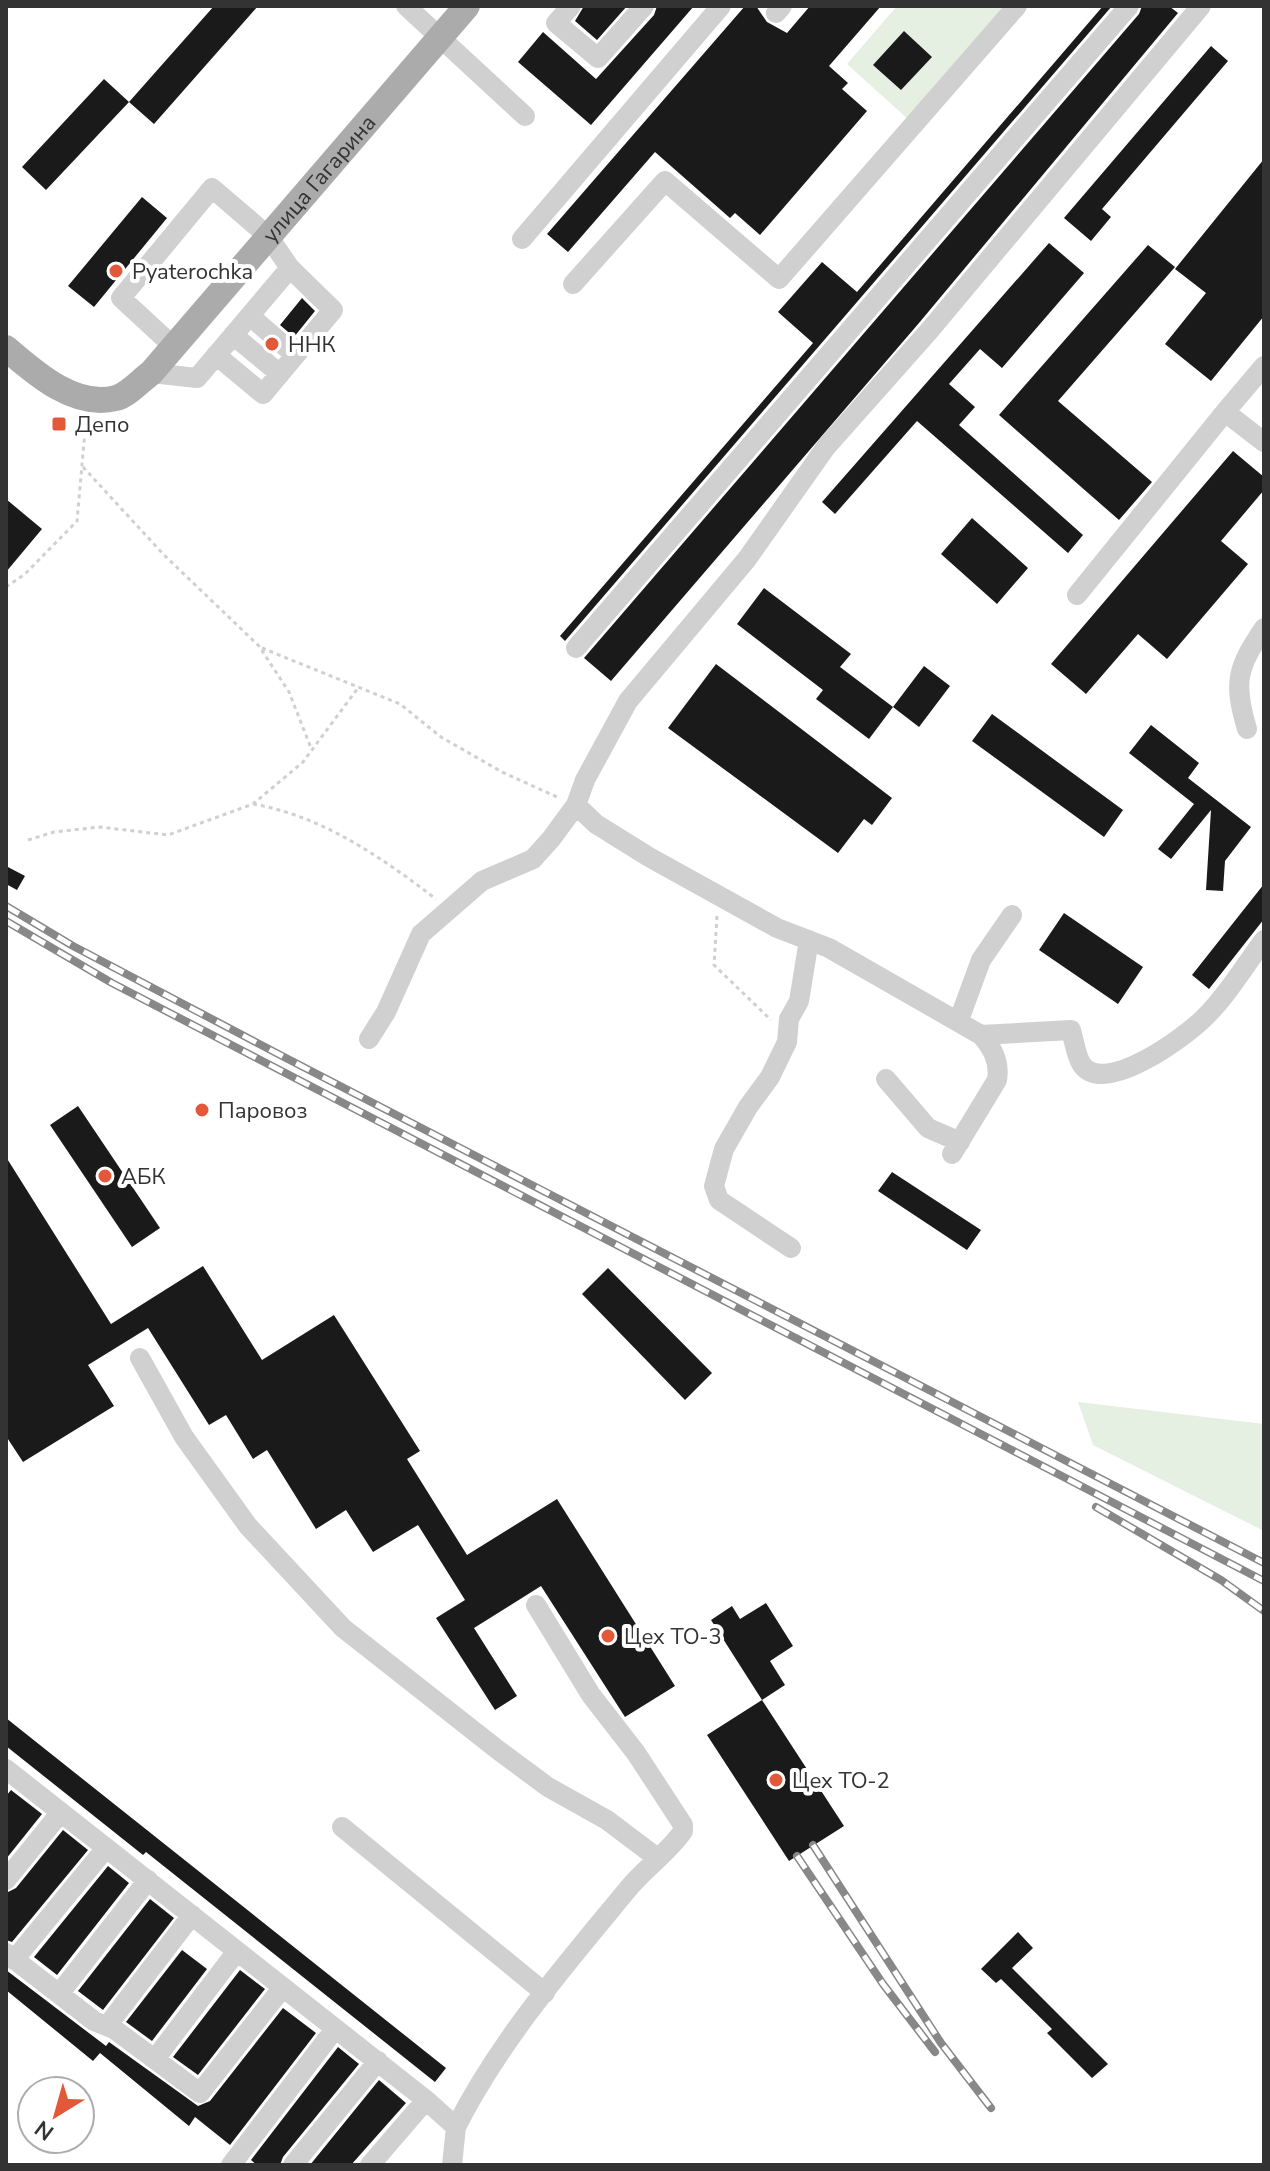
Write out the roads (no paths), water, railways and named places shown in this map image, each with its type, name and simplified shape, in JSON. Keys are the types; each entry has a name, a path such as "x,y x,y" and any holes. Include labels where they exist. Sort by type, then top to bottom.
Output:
{"main road":[{"name":"улица Гагарина","path":"6,348 70,394 92,401 118,398 151,373 467,6"}],"lane":[{"path":"406,6 525,116"},
{"path":"571,6 556,23 598,58 644,6"},
{"path":"522,239 721,6"},
{"path":"573,284 665,181 779,279 1017,6"},
{"path":"576,648 1129,6"},
{"path":"369,1039 386,1012 421,934 482,881 533,859 576,805 585,780 628,701 747,559 826,447 929,331 1201,6"},
{"path":"173,346 121,298 212,188 268,236 290,268 333,310 263,394 216,355"},
{"path":"151,373 197,378 290,268"},
{"path":"250,316 295,355"},
{"path":"233,335 280,374"},
{"path":"1077,595 1264,366"},
{"path":"1225,412 1264,442"},
{"path":"1247,729 1238,698 1241,662 1264,628"},
{"path":"576,805 596,824 717,895 959,1020 989,1044 999,1068 986,1100 956,1148 928,1128 886,1079"},
{"path":"959,1020 981,960 1012,915"},
{"path":"791,1248 719,1200 714,1186 724,1149 782,1057 789,1019 799,1001 809,940"},
{"path":"981,1035 1071,1030 1082,1065 1094,1074 1115,1075 1155,1054 1204,1019 1264,940"},
{"path":"140,1358 184,1437 248,1526 343,1628 548,1787 607,1820 656,1857"},
{"path":"452,2165 456,2127 482,2077 545,1993 656,1857 680,1836 683,1825 636,1753 591,1695 536,1605"},
{"path":"6,1769 378,2061 456,2127"},
{"path":"6,1880 61,1812"},
{"path":"342,1827 545,1993"},
{"path":"106,1848 10,1956 94,2021 107,2026 200,2093 283,1987"},
{"path":"59,1994 148,1880"},
{"path":"107,2026 192,1915"},
{"path":"155,2059 237,1951"},
{"path":"231,2165 335,2029"},
{"path":"293,2165 378,2061"},
{"path":"370,2165 426,2100"}],"railway":[{"path":"6,906 73,946 284,1057 1264,1563"},
{"path":"6,921 112,983 1264,1581"},
{"path":"1096,1507 1221,1580 1264,1611"},
{"path":"813,1845 941,2043 991,2108"},
{"path":"797,1856 883,1984 935,2052"}],"place":[{"name":"Pyaterochka","path":"116,271"},
{"name":"ННК","path":"272,344"},
{"name":"Депо","path":"59,424"},
{"name":"Паровоз","path":"202,1110"},
{"name":"АБК","path":"105,1176"},
{"name":"Цех ТО-3","path":"608,1636"},
{"name":"Цех ТО-2","path":"776,1780"}]}
